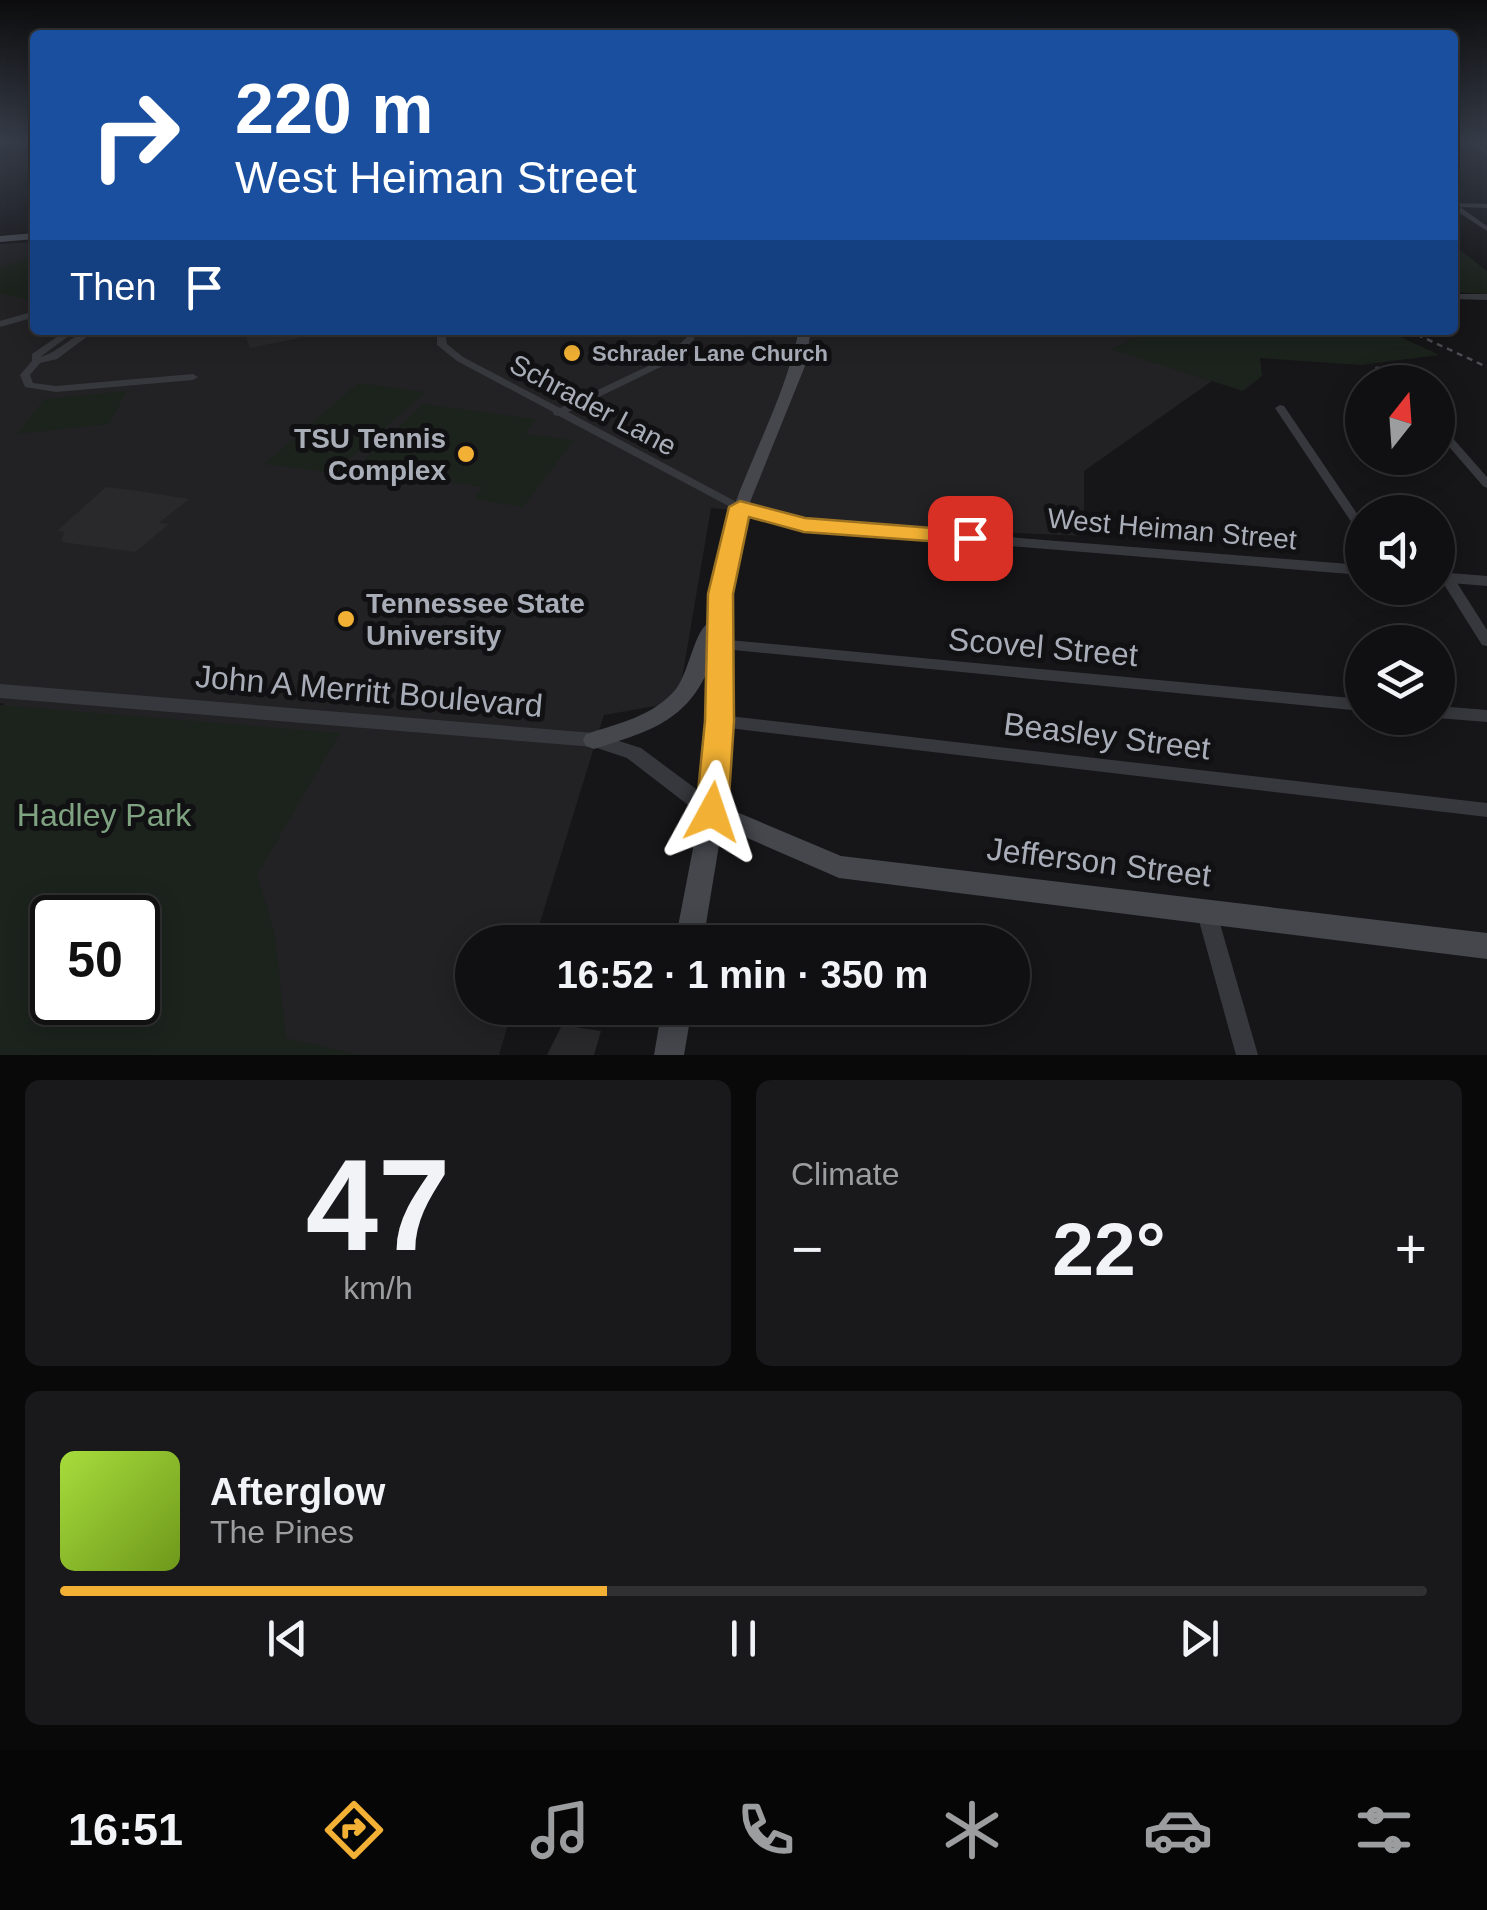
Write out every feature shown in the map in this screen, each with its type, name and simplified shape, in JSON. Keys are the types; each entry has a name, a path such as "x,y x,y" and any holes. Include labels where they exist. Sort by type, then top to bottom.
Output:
{"main road":[{"path":"0,238 30,236"},
{"path":"594,740 640,726 688,693 720,594 740,507 798,366 804,335"},
{"path":"691,925 712,812 720,721 720,594"},
{"name":"Jefferson Street","path":"712,812 839,867 1487,946"},
{"path":"669,1055 674,1025"}],"street":[{"path":"1458,201 1466,206"},
{"path":"1458,205 1487,206"},
{"path":"1458,209 1487,229"},
{"path":"1458,296 1487,297"},
{"path":"0,324 30,315"},
{"path":"37,361 36,356 66,335"},
{"path":"85,335 54,357 37,361 28,369 26,379 43,388 193,377"},
{"name":"Schrader Lane","path":"441,335 441,342 450,352 740,507"},
{"path":"558,413 668,360 691,338"},
{"path":"1280,408 1345,504"},
{"path":"1455,447 1487,484"},
{"name":"West Heiman Street","path":"740,507 804,525 1345,569"},
{"path":"1455,578 1487,581"},
{"path":"1455,595 1487,641"},
{"name":"Scovel Street","path":"718,644 1345,702"},
{"name":"John A Merritt Boulevard","path":"0,691 594,740 634,753 712,812"},
{"path":"1455,713 1487,716"},
{"name":"Beasley Street","path":"720,721 1487,810"},
{"path":"1206,910 1247,1055"}],"shaded area":[{"name":"Tennessee State University","path":"30,242 30,335 1143,335 1112,349 1212,381 1084,471 1084,536 928,529 711,508 678,702 604,715 539,925 455,925 455,1025 508,1025 499,1055 0,1055 0,709 4,704 0,703 0,244"}],"green space":[{"path":"1458,251 1487,271 1487,294 1458,292"},
{"path":"30,257 30,300 0,294 0,268"},
{"path":"1143,335 1397,335 1439,355 1361,365 1260,358 1262,376 1243,391 1111,349"},
{"path":"358,383 426,392 334,473 264,464"},
{"path":"127,391 109,424 17,434 44,399"},
{"name":"TSU Tennis Complex","path":"423,404 536,419 525,434 574,440 523,507 474,499 483,487 355,468"},
{"name":"Hadley Park","path":"0,705 340,733 257,875 275,934 286,1038 360,1055 0,1055"}],"building":[{"path":"245,335 313,335 250,348"},
{"path":"106,487 189,499 159,523 169,524 135,552 61,542 64,532 57,531"},
{"path":"562,1025 601,1031 594,1055 547,1055"}],"railway":[{"path":"1418,335 1487,367"}],"place":[{"name":"Schrader Lane Church","path":"572,353"},
{"name":"TSU Tennis Complex","path":"466,454"},
{"name":"Tennessee State University","path":"346,619"}],"route":[{"path":"712,812 720,721 720,594 740,507 804,525 970,538"}]}
